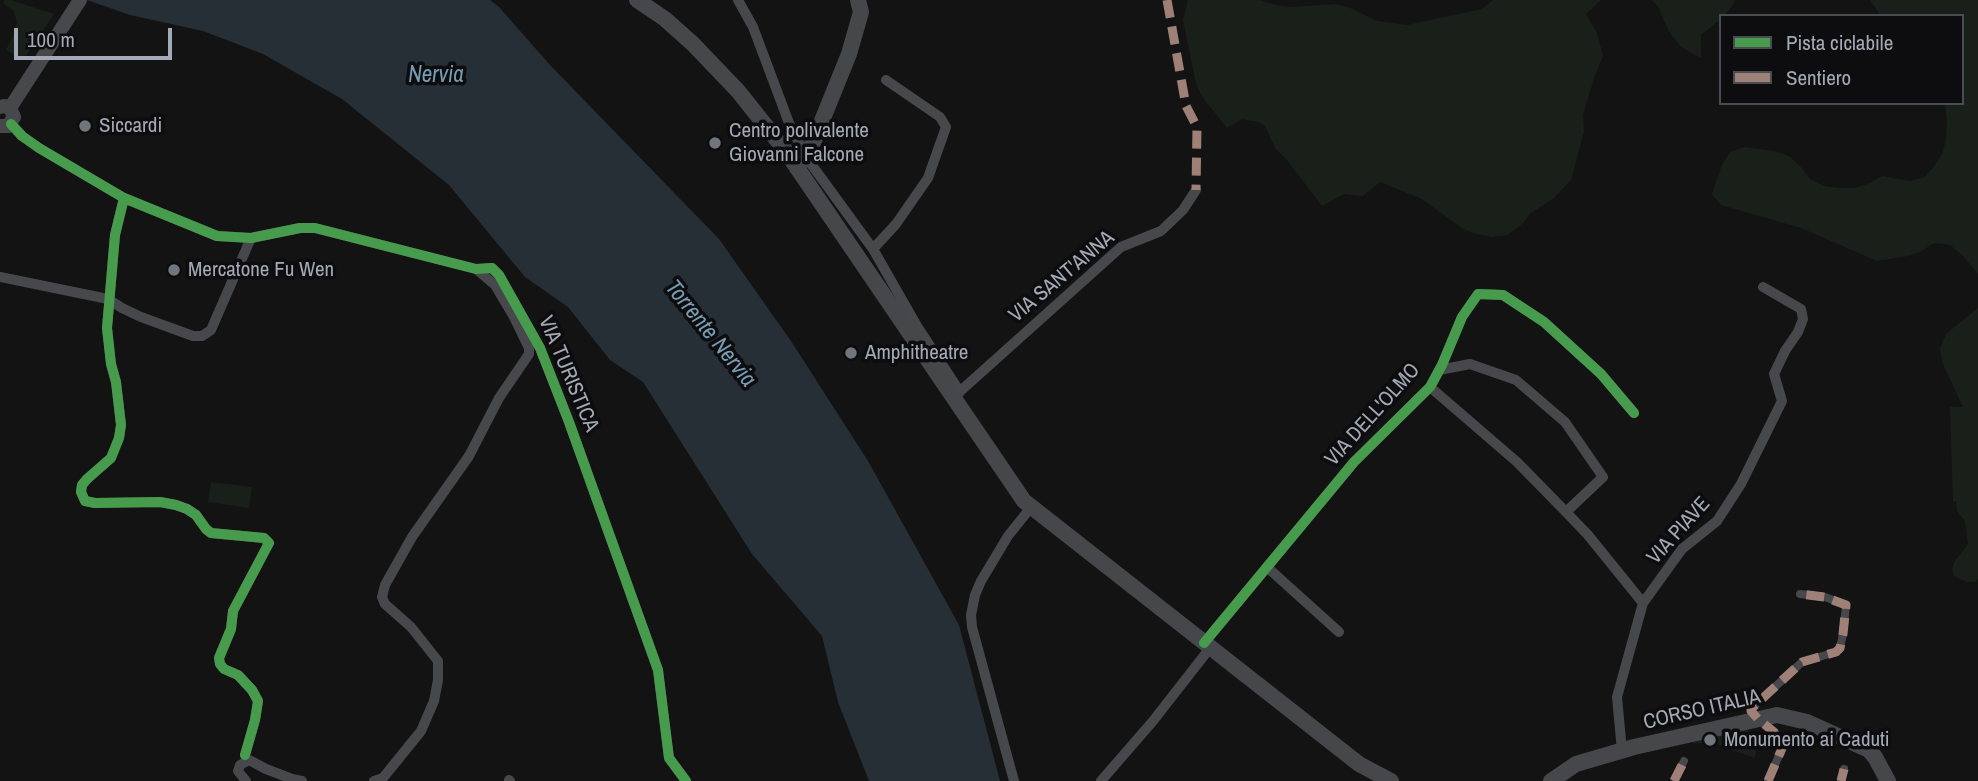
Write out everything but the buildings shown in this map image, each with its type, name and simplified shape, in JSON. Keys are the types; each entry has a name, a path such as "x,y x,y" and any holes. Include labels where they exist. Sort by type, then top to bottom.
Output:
{"main road":[{"path":"637,0 682,33 738,90 801,162 957,394 1024,501 1359,764 1391,781"},
{"path":"801,162 813,143 849,54 861,12 858,0"},
{"name":"CORSO ITALIA","path":"1551,781 1576,764 1622,751 1785,715 1869,750 1888,781"}],"street":[{"path":"738,0 753,27 801,162 873,250 914,331"},
{"path":"6,125 14,114 5,108 76,4"},
{"path":"873,250 928,178 946,127 940,117 886,80"},
{"name":"VIA TURISTICA","path":"6,125 39,148 124,198 217,236 251,238 300,228 315,228 476,269 492,268 499,275 540,348 658,670 669,758 685,781"},
{"name":"VIA SANT'ANNA","path":"957,394 1121,247 1161,231 1183,210 1196,190"},
{"path":"124,198 115,235 107,328 121,425 111,458 86,479 81,492 85,501 95,503 160,502 176,505 195,515 211,533 264,538 269,543 233,611 231,629 219,658 224,669 238,675 258,701 245,755"},
{"path":"0,277 108,299 141,317 202,337 211,330 251,238"},
{"name":"VIA TURISTICA","path":"374,781 383,778 421,731 438,680 438,661 411,627 385,604 382,597 385,585 412,537 469,456 499,398 528,354 529,348 495,285 476,269"},
{"name":"VIA PIAVE","path":"1622,751 1617,697 1643,603 1682,549 1717,521 1741,484 1782,401 1774,374 1803,319 1801,309 1763,287"},
{"name":"VIA DELL'OLMO","path":"1101,781 1161,711 1207,645 1354,462 1430,387 1462,317 1478,294 1503,295 1545,322 1601,374 1634,413"},
{"path":"1439,370 1470,364 1516,380 1565,422 1603,477 1566,512"},
{"path":"1430,387 1517,462 1588,536 1643,603"},
{"path":"1014,781 971,615 975,595 985,573 1032,506"},
{"path":"1268,568 1339,632"},
{"path":"1760,744 1768,744 1774,732 1751,711 1753,705 1802,662 1833,653 1840,648 1846,606 1842,602 1825,597 1800,594"},
{"path":"1768,781 1783,746 1771,739"},
{"path":"246,781 239,771 240,765 249,760 266,769 302,781"},
{"path":"1675,778 1685,761"},
{"path":"1841,781 1844,769"}],"shaded area":[{"path":"4,0 54,14 24,59 6,50 17,23 14,11 4,4"},
{"path":"1188,0 1260,0 1291,7 1336,4 1377,21 1407,25 1482,9 1493,0 1601,0 1586,14 1597,33 1603,56 1583,115 1584,132 1571,180 1554,198 1531,213 1521,225 1507,235 1492,237 1463,229 1422,199 1380,182 1363,196 1344,194 1322,206 1275,148 1265,126 1242,119 1227,128 1203,98 1196,84 1183,20"},
{"path":"1652,0 1736,0 1726,14 1719,14 1719,21 1701,35 1701,58 1681,47 1668,30 1659,8"},
{"path":"1870,0 1978,0 1978,274 1950,245 1934,243 1908,256 1877,261 1801,228 1721,205 1712,194 1722,165 1730,152 1744,147 1789,156 1810,179 1824,186 1855,188 1882,176 1910,181 1925,177 1943,152 1947,122 1945,105 1964,105 1964,14 1880,14"},
{"path":"1978,308 1978,579 1975,582 1967,582 1954,576 1952,569 1968,544 1965,521 1957,511 1956,501 1953,501 1950,407 1963,407 1942,362 1940,348 1946,334"},
{"path":"211,482 252,487 249,508 208,502"},
{"path":"1746,728 1759,744 1754,758 1717,744 1692,743 1691,740"}],"water":[{"path":"87,0 490,0 499,7 550,65 719,239 791,341 868,461 959,625 1000,781 869,781 838,702 822,636 752,554 643,382 610,360 568,307 525,277 449,185 342,99 263,54 203,31 130,15"}],"marked path":[{"path":"1167,0 1186,106 1197,127 1196,190"},
{"path":"1768,781 1783,746 1771,739 1774,732 1758,719 1751,709 1802,662 1836,652 1840,648 1843,634 1846,605 1825,597 1800,594"},
{"path":"1760,744 1768,744 1771,739"},
{"path":"1674,781 1684,761"},
{"path":"1841,781 1844,769"}],"cycle path":[{"path":"11,124 39,148 124,198 217,236 251,238 300,228 315,228 476,269 492,268 499,275 540,348 569,422 658,670 669,758 686,781"},
{"path":"124,198 115,235 107,328 121,425 111,458 87,479 81,492 85,501 95,503 160,502 176,505 196,515 211,533 264,538 269,543 233,611 231,629 219,658 224,669 238,675 258,701 245,755"},
{"path":"1204,643 1354,462 1430,387 1462,317 1478,294 1503,295 1544,322 1601,374 1634,413"}],"place":[{"name":"Siccardi","path":"85,126"},
{"name":"Centro polivalente Giovanni Falcone","path":"715,143"},
{"name":"Mercatone Fu Wen","path":"174,270"},
{"name":"Amphitheatre","path":"851,353"},
{"name":"Monumento ai Caduti","path":"1710,740"}],"water label":[{"name":"Nervia","path":"436,76"},
{"name":"Torrente Nervia","path":"710,334"}]}
